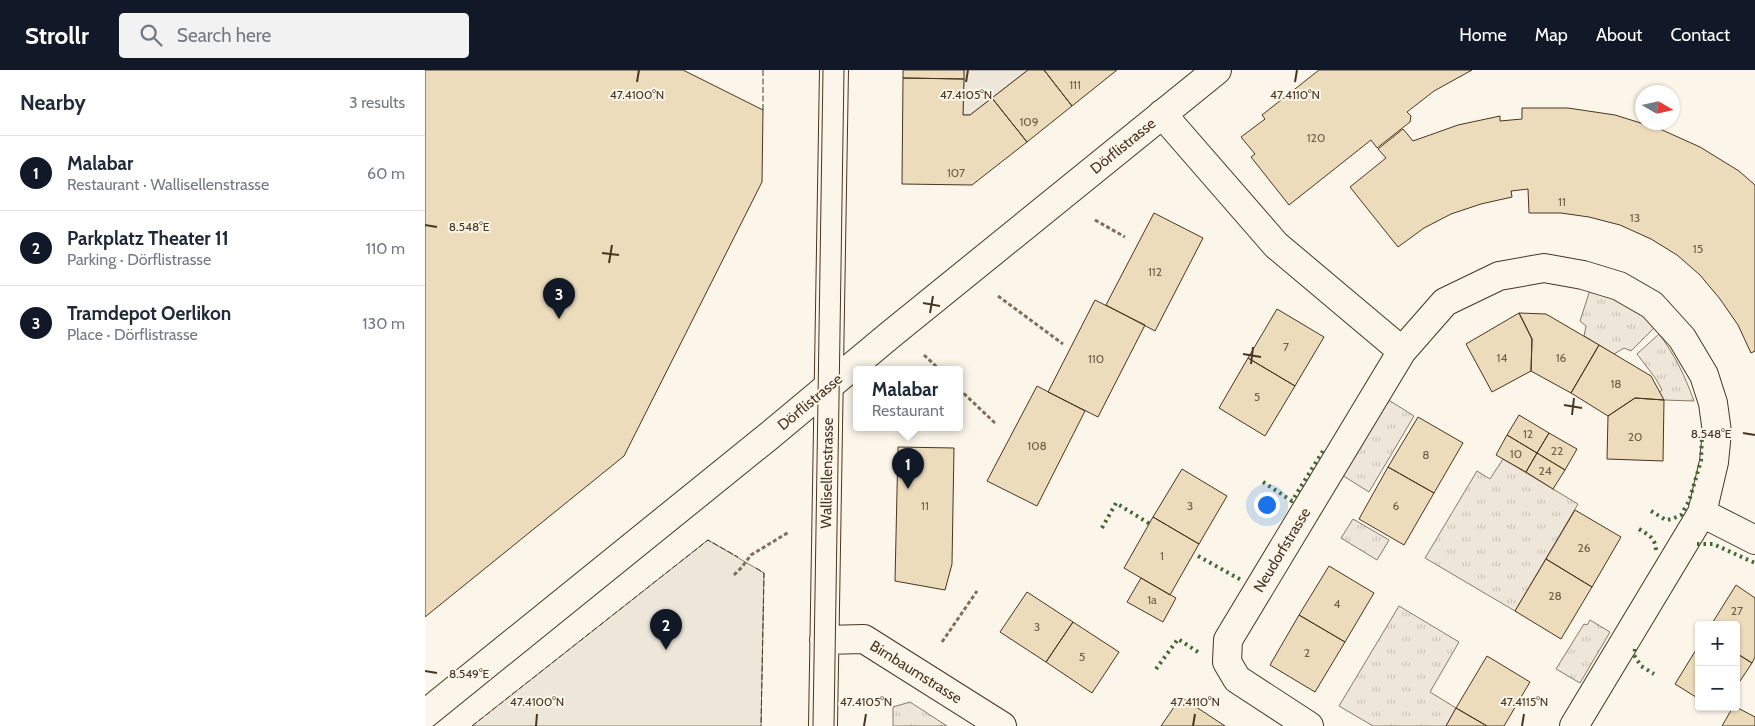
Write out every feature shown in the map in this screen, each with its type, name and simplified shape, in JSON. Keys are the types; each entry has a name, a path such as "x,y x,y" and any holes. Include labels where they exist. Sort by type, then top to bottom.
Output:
{"street":[{"name":"Wallisellenstrasse","path":"823,726 834,70"},
{"name":"Dörflistrasse","path":"425,714 762,442 828,385 1217,70"},
{"path":"1162,114 1275,246 1402,351"},
{"name":"Neudorfstrasse","path":"1309,726 1237,679 1227,662 1228,640 1402,351 1445,302 1499,276 1544,268 1583,275 1619,286 1652,305 1682,338 1704,375 1713,403 1717,432 1714,462 1702,513 1574,726"},
{"path":"1702,513 1755,540"},
{"name":"Birnbaumstrasse","path":"824,640 864,638 1002,726"}],"path":[{"path":"1095,220 1125,237"},
{"path":"998,296 1063,344"},
{"path":"924,355 936,366"},
{"path":"963,393 995,423"},
{"path":"734,575 742,568 751,554 789,532"},
{"path":"942,642 977,591"}],"green space":[{"path":"1590,290 1633,304 1655,327 1631,351 1624,348 1614,354 1584,336 1586,326 1580,321"},
{"path":"1659,334 1679,366 1694,401 1664,400 1659,393 1662,390 1656,379 1637,354"},
{"path":"1387,399 1414,416 1369,492 1342,475"},
{"path":"1503,459 1578,504 1515,611 1425,558 1477,471 1490,479"},
{"path":"1353,519 1389,540 1377,560 1341,538"},
{"path":"1399,606 1459,642 1430,692 1456,708 1446,726 1373,726 1339,706"},
{"path":"1590,620 1610,632 1580,683 1556,669 1584,624 1587,625"},
{"path":"910,702 947,726 893,726 893,707"}],"shaded area":[{"path":"964,70 1028,70 970,115 963,115"},
{"path":"708,540 764,573 761,726 472,726"}],"building":[{"path":"425,70 683,70 763,110 762,182 624,456 425,617"},
{"path":"903,70 964,70 964,79 903,78"},
{"path":"1028,70 1044,70 1072,106 1027,142 992,98"},
{"path":"1044,70 1117,70 1072,106"},
{"path":"1319,70 1472,70 1434,91 1407,112 1411,116 1410,122 1377,148 1371,140 1289,205 1251,157 1255,154 1241,137 1265,119 1262,115"},
{"path":"903,78 964,79 963,115 970,115 992,98 1027,142 972,185 902,184"},
{"path":"1522,108 1568,108 1615,115 1635,121 1635,130 1662,130 1700,147 1739,171 1755,185 1755,351 1751,353 1738,325 1700,275 1677,255 1651,239 1620,225 1589,217 1561,213 1529,213 1528,189 1511,191 1512,197 1481,204 1451,214 1424,228 1398,247 1350,187 1386,158 1378,149 1403,129 1413,141 1458,125 1500,116 1500,121 1522,119"},
{"path":"1154,213 1203,238 1155,331 1106,305"},
{"path":"1095,300 1145,325 1098,417 1048,392"},
{"path":"1277,309 1324,337 1295,386 1248,358"},
{"path":"1519,313 1546,314 1599,345 1571,393 1531,371 1532,339"},
{"path":"1519,313 1532,339 1531,371 1492,392 1466,344"},
{"path":"1599,345 1651,376 1664,400 1635,398 1608,416 1571,393"},
{"path":"1248,358 1295,386 1265,436 1219,408"},
{"path":"1037,386 1085,411 1037,506 987,481"},
{"path":"1635,398 1664,400 1663,461 1607,459 1608,416"},
{"path":"1519,415 1549,433 1537,453 1507,435"},
{"path":"1418,417 1463,443 1434,493 1388,467"},
{"path":"1549,433 1577,449 1565,470 1537,453"},
{"path":"1507,435 1537,453 1526,472 1496,455"},
{"path":"898,447 954,448 952,564 945,590 895,581"},
{"path":"1537,453 1565,470 1553,489 1526,472"},
{"path":"1388,467 1434,493 1404,545 1359,519"},
{"path":"1182,469 1227,496 1199,544 1153,517"},
{"path":"1575,510 1621,537 1592,587 1546,559"},
{"path":"1153,517 1199,544 1170,595 1124,568"},
{"path":"1546,559 1592,587 1561,639 1515,611"},
{"path":"1329,566 1374,593 1345,642 1299,615"},
{"path":"1141,578 1176,598 1163,622 1127,602"},
{"path":"1736,585 1755,598 1755,657 1752,663 1740,656 1740,621 1714,621"},
{"path":"1027,592 1073,622 1046,662 1000,632"},
{"path":"1299,615 1345,642 1315,692 1270,665"},
{"path":"1073,622 1119,652 1092,693 1046,662"},
{"path":"1695,652 1695,696 1675,684"},
{"path":"1487,656 1530,682 1504,726 1487,726 1456,708"},
{"path":"1740,656 1752,663 1740,681"},
{"path":"1181,697 1225,726 1161,726"},
{"path":"1456,708 1487,726 1446,726"},
{"path":"1740,709 1755,717 1755,726 1722,726 1731,711 1740,711"}],"tram line":[{"path":"813,726 823,70"},
{"path":"834,726 844,70"}],"hedge":[{"path":"1651,511 1666,520 1681,515 1689,501 1701,461 1702,434"},
{"path":"1263,482 1292,501 1323,451"},
{"path":"1102,528 1116,503 1150,524"},
{"path":"1639,529 1653,539 1656,550"},
{"path":"1697,544 1713,544 1755,563"},
{"path":"1198,556 1243,581"},
{"path":"1156,669 1178,639 1198,652"},
{"path":"1635,649 1634,655 1641,666 1654,674"}],"fence":[{"path":"763,70 763,110"},
{"path":"472,726 708,540 738,557"},
{"path":"756,568 764,573 761,726"}],"place":[{"name":"Tramdepot Oerlikon","path":"559,319"},
{"name":"Malabar","path":"908,489"},
{"name":"Parkplatz Theater 11","path":"666,650"}]}
